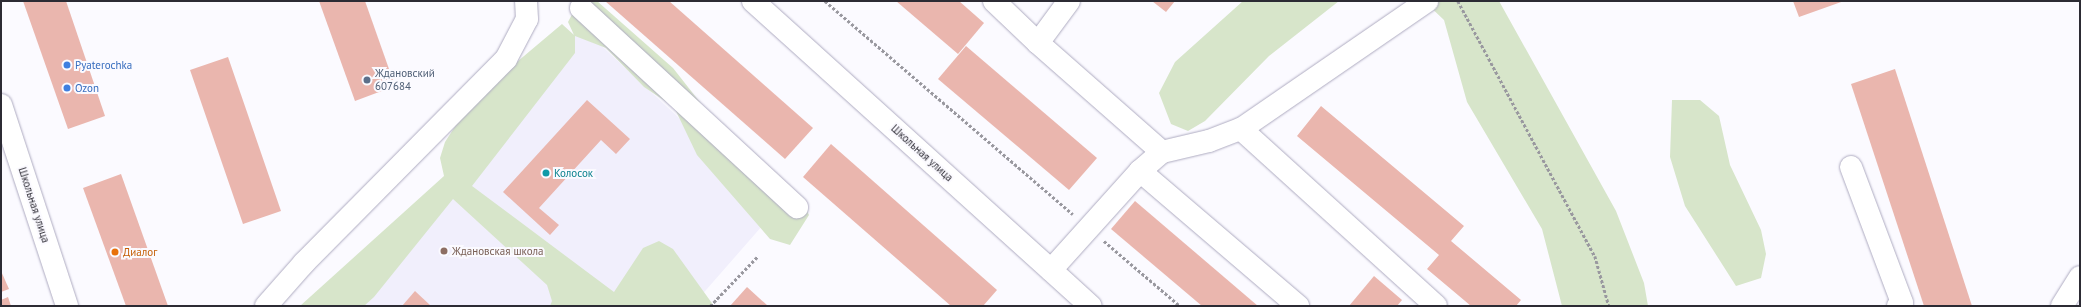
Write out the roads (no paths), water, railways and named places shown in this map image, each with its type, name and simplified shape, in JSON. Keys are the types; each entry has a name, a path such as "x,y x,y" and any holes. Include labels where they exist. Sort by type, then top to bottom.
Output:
{"street":[{"path":"266,306 304,263 506,59 527,19 526,1"},
{"name":"Школьная улица","path":"753,1 1090,306"},
{"path":"994,1 1038,43 1162,152"},
{"path":"1038,43 1069,1"},
{"path":"1051,270 1140,171 1162,152 1209,141 1241,129 1427,1"},
{"path":"581,8 797,207"},
{"name":"Школьная улица","path":"1,105 67,306"},
{"path":"1241,129 1436,306"},
{"path":"1851,167 1902,304 1898,306"},
{"path":"1140,171 1298,306"},
{"path":"2062,306 2080,277"}],"place":[{"name":"Pyaterochka","path":"67,65"},
{"name":"Ждановский 607684","path":"367,80"},
{"name":"Ozon","path":"67,88"},
{"name":"Колосок","path":"546,173"},
{"name":"Ждановская школа","path":"444,251"},
{"name":"Диалог","path":"115,252"}]}
